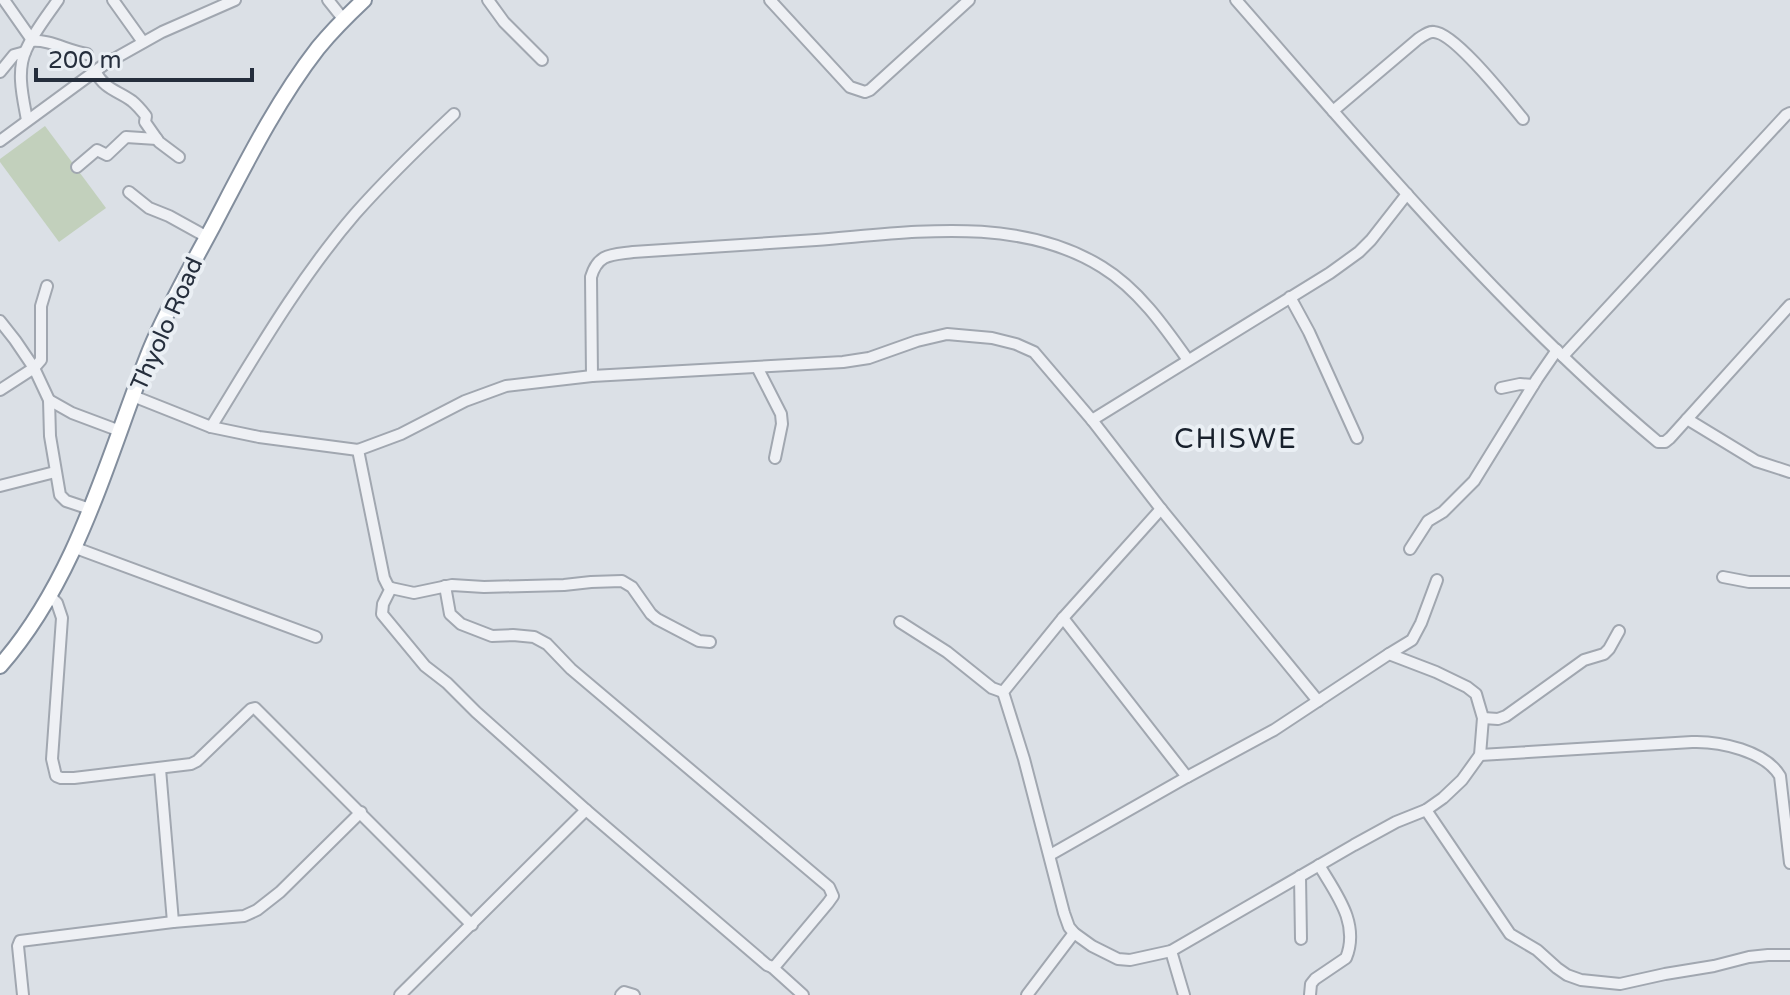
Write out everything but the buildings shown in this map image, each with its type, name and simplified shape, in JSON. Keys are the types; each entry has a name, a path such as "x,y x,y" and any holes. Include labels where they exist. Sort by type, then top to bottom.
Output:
{"highway":[{"name":"Thyolo Road","path":"0,666 50,596 90,509 163,323 207,237 288,92 318,49 364,0"}],"street":[{"path":"4,0 31,41"},
{"path":"27,120 22,83 25,52 58,0"},
{"path":"113,0 143,42"},
{"path":"0,141 105,64 162,32 234,0"},
{"path":"328,0 344,20"},
{"path":"488,0 504,22 542,60"},
{"path":"770,0 850,87 865,92 969,0"},
{"path":"1236,0 1485,279 1560,353 1658,442 1665,442 1790,305"},
{"path":"1333,111 1418,39 1433,31 1446,36 1465,53 1523,119"},
{"path":"31,41 42,40 87,54"},
{"path":"0,72 14,55 25,52"},
{"path":"95,71 111,90 133,102 146,116 145,122 157,139 179,157"},
{"path":"1410,549 1428,521 1443,512 1474,481 1533,385 1560,353 1790,113"},
{"path":"211,427 305,279 354,216 399,166 454,114"},
{"path":"77,167 97,150 107,155 126,137 157,139"},
{"path":"129,192 149,208 207,237"},
{"path":"1092,420 1359,252 1407,194"},
{"path":"592,376 591,277 596,265 606,256 863,236 974,231 1045,243 1071,251 1101,266 1152,312 1188,360"},
{"path":"0,390 38,364 41,357 41,306 47,286"},
{"path":"1290,297 1357,438"},
{"path":"0,321 34,368 49,400 50,436 62,498 90,509"},
{"path":"133,396 211,427 259,437 358,450 401,434 465,401 518,384 592,376 843,362 869,358 947,334 992,338 1016,344 1034,352 1092,420 1318,701"},
{"path":"757,367 781,414 775,458"},
{"path":"1501,388 1533,385"},
{"path":"49,400 72,413 120,431"},
{"path":"1687,419 1756,461 1790,472"},
{"path":"358,450 384,578 391,588 414,593 445,586 622,581 632,587 657,619 699,641 710,642"},
{"path":"0,486 55,472"},
{"path":"1003,692 1063,618 1161,509"},
{"path":"73,547 316,637"},
{"path":"1723,577 1749,582 1790,582"},
{"path":"1050,855 1274,730 1409,643 1416,634 1437,580"},
{"path":"445,586 450,614 461,624 492,636 534,637 547,644 583,679 829,887 833,896 772,967"},
{"path":"391,588 382,614 425,666 586,810 803,995"},
{"path":"50,596 57,603 62,618 52,759 56,776 74,778 191,764 255,708 472,925"},
{"path":"1063,618 1187,777"},
{"path":"900,622 947,652 992,688 1003,692"},
{"path":"1483,718 1506,716 1584,660 1604,654 1619,631"},
{"path":"1003,692 1069,927 1092,946 1118,959 1130,960 1171,951 1396,822 1426,810 1462,780 1480,755 1483,718 1472,690 1389,654"},
{"path":"1480,755 1699,741 1745,750 1775,769 1780,776 1790,863"},
{"path":"160,769 173,922"},
{"path":"400,995 586,810"},
{"path":"1426,810 1510,934 1537,950 1567,975 1581,980 1620,984 1749,957 1790,955"},
{"path":"23,995 20,941 244,916 280,892 361,812"},
{"path":"1310,995 1315,979 1346,958 1351,937 1350,923 1343,907 1319,865"},
{"path":"1300,876 1301,939"},
{"path":"1027,995 1074,933"},
{"path":"1171,951 1184,995"},
{"path":"621,995 624,992 634,995"}],"green space":[{"path":"45,126 106,208 59,242 0,162"}],"district":[{"name":"CHISWE","path":"1236,439"}]}
